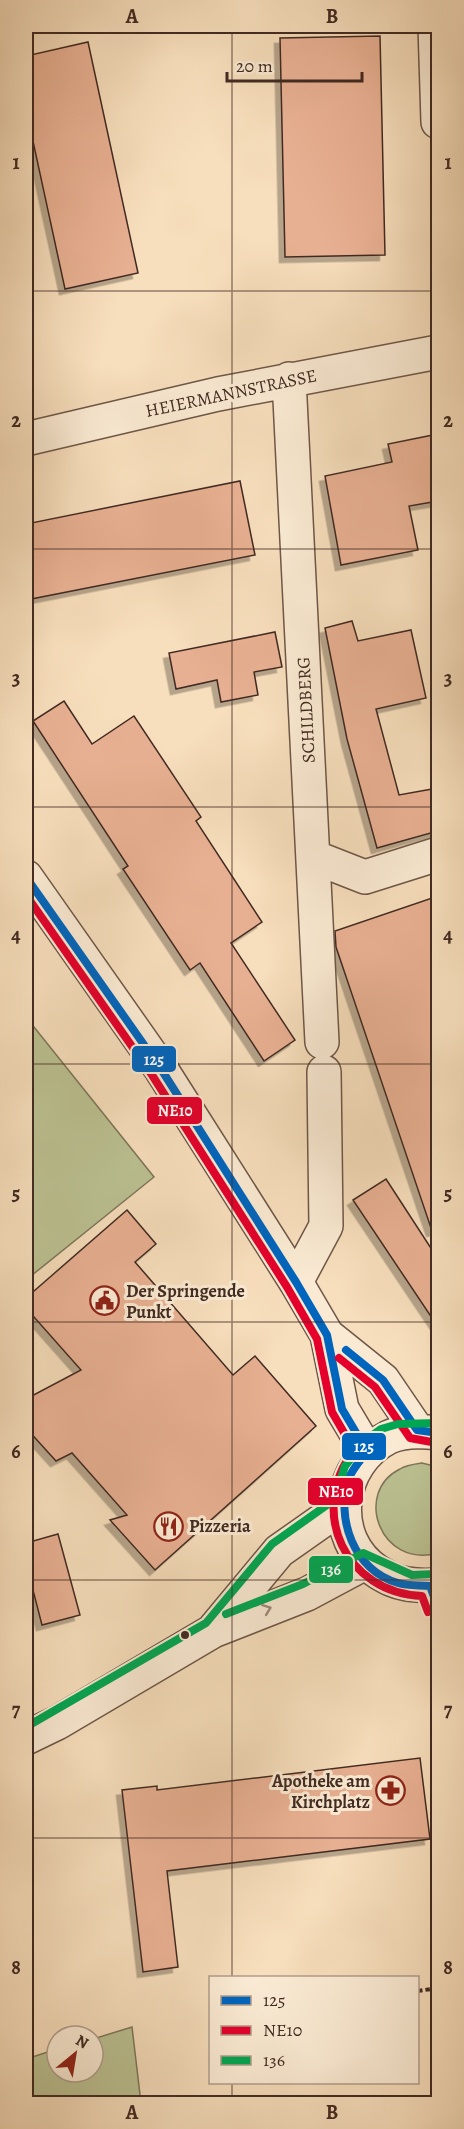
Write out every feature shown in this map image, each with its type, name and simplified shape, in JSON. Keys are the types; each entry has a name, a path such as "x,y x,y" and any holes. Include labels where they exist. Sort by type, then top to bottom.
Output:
{"street":[{"path":"435,26 438,122"},
{"name":"HEIERMANNSTRASSE","path":"26,439 289,379 438,352"},
{"name":"SCHILDBERG","path":"289,379 323,1057 326,1226 296,1282"},
{"path":"314,857 365,877 438,854"},
{"path":"26,877 160,1069 296,1282 327,1335 342,1409 367,1451"},
{"path":"327,1335 382,1380 428,1431"},
{"path":"428,1431 390,1436 367,1451 350,1477 343,1506 348,1537 365,1563 395,1582 436,1593"},
{"path":"213,1631 279,1551 343,1506"},
{"path":"26,1738 57,1724 213,1631 307,1594 365,1563"}],"path":[{"path":"419,1991 438,1988"}],"green space":[{"path":"26,1017 154,1177 26,1280"},
{"path":"422,1463 438,1467 438,1553 418,1555 401,1550 388,1540 380,1526 376,1510 378,1494 386,1480 402,1468"},
{"path":"132,2027 141,2103 26,2103 26,2059 45,2053 45,2084 105,2084 105,2035"}],"building":[{"path":"380,36 385,255 285,257 280,38"},
{"path":"88,42 138,273 65,289 26,109 26,56"},
{"path":"438,434 438,501 409,506 418,550 341,565 325,476 392,462 388,444"},
{"path":"240,481 255,555 26,600 26,524"},
{"path":"352,621 358,641 411,630 426,698 376,709 399,795 438,788 438,831 377,848 347,739 325,628"},
{"path":"275,632 282,667 254,672 258,695 221,702 217,680 176,689 169,653"},
{"path":"64,701 92,744 134,716 201,817 196,821 262,922 231,943 295,1040 264,1061 200,963 190,970 123,869 128,866 33,721"},
{"path":"438,896 438,1230 432,1231 336,947 335,931"},
{"path":"386,1179 438,1259 438,1327 353,1200"},
{"path":"127,1210 156,1244 135,1262 233,1375 255,1356 316,1426 155,1570 110,1520 127,1515 72,1453 56,1461 26,1428 26,1399 81,1370 26,1308 26,1298"},
{"path":"58,1534 80,1615 42,1625 26,1563 26,1543"},
{"path":"420,1758 430,1839 167,1871 178,1967 143,1972 122,1790 157,1786 157,1790"}],"transit line":[{"name":"125","path":"26,877 161,1069 327,1335 342,1409 367,1451 351,1474 345,1494 347,1526 359,1555 383,1577 402,1584 430,1586 438,1608"},
{"name":"NE10","path":"26,895 152,1075 287,1287 317,1339 332,1412 354,1450 340,1474 334,1499 335,1523 342,1545 355,1565 373,1581 395,1591 422,1596 428,1612"},
{"name":"125","path":"346,1350 383,1380 417,1430 438,1433"},
{"name":"NE10","path":"339,1358 375,1387 410,1438 437,1443"},
{"name":"136","path":"26,1727 206,1623 272,1544 334,1500 345,1466 367,1439 381,1429 398,1424 438,1423"},
{"name":"136","path":"226,1614 303,1584 363,1553 412,1575 436,1574"}],"place":[{"name":"Der Springende Punkt","path":"105,1301"},
{"name":"Pizzeria","path":"168,1526"},
{"name":"Apotheke am Kirchplatz","path":"391,1791"}]}
